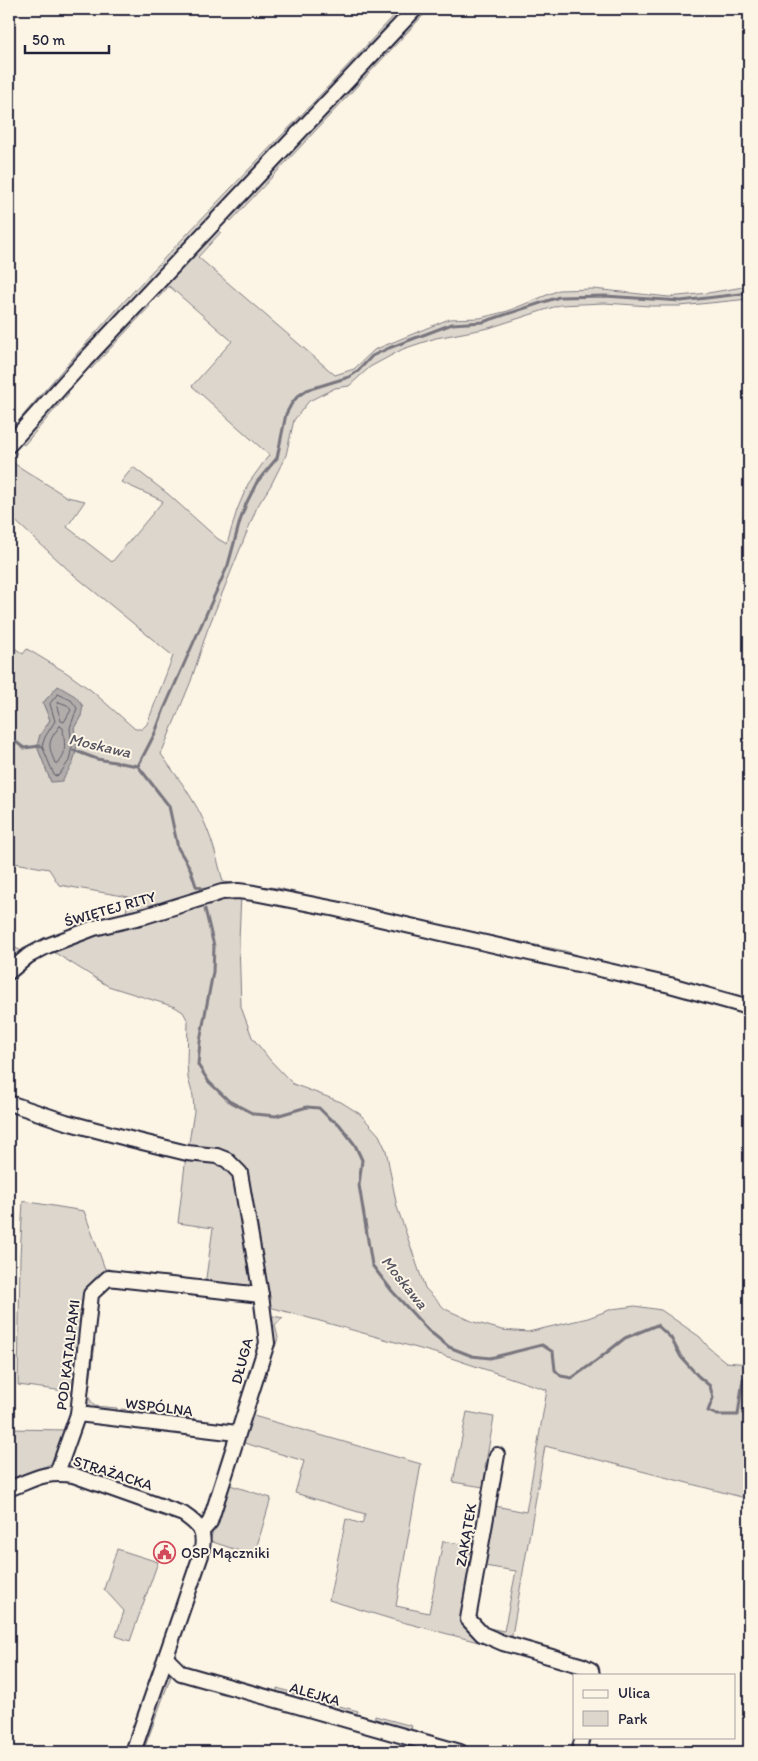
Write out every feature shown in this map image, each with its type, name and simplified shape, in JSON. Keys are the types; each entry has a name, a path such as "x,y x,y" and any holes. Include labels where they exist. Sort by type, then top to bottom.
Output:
{"street":[{"path":"9,445 85,360 414,9"},
{"name":"ŚWIĘTEJ RITY","path":"9,972 28,956 47,946 94,928 145,916 222,892 254,893 336,909 670,984 749,1007"},
{"name":"DŁUGA","path":"9,1103 66,1122 130,1139 187,1153 217,1156 227,1160 240,1173 261,1295 267,1343 210,1522 202,1531 204,1543 201,1556 167,1659 133,1752"},
{"name":"POD KATALPAMI","path":"58,1473 78,1414 91,1294 108,1278 261,1295"},
{"name":"WSPÓLNA","path":"78,1414 237,1433"},
{"name":"ZAKĄTEK","path":"497,1455 468,1619 482,1634 512,1646 583,1666 591,1670 592,1674"},
{"name":"STRAŻACKA","path":"9,1489 44,1475 58,1473 73,1475 183,1514 202,1531"},
{"name":"ALEJKA","path":"167,1659 181,1674 460,1752"},
{"path":"579,1752 583,1738"}],"green space":[{"path":"400,9 408,9 9,439 9,432 100,328"},
{"path":"420,9 429,9 231,221 226,217"},
{"path":"216,228 221,232 198,257 335,375 354,369 374,350 449,319 480,318 508,311 559,290 593,289 669,297 749,286 749,299 680,306 604,303 560,305 489,328 436,338 403,349 370,367 349,386 335,388 309,401 294,420 286,455 271,485 257,507 207,631 191,681 161,754 203,818 223,882 278,888 390,915 565,951 610,965 749,1000 749,1003 252,890 125,917 129,897 59,885 49,869 9,862 9,644 23,654 27,649 67,673 92,691 135,729 142,729 147,724 173,656 74,575 9,515 9,453 12,449 17,453 10,461 67,497 85,501 67,527 112,562 163,501 121,482 133,467 168,494 218,539 227,544 237,510 248,484 269,455 192,386 232,341 169,286 158,298 155,294","holes":["58,686 81,716 74,728 77,746 73,763 51,782 37,746 40,735 50,720 43,703"]},
{"path":"146,303 150,306 91,369 87,364"},
{"path":"64,389 69,393 24,445 19,441"},
{"path":"241,894 239,940 241,1007 252,1037 270,1060 293,1084 341,1102 360,1114 379,1135 386,1150 397,1207 425,1288 445,1309 474,1322 502,1330 528,1332 588,1318 612,1309 635,1306 661,1310 700,1337 710,1349 726,1362 749,1364 749,1499 545,1446 511,1641 483,1630 472,1616 475,1615 484,1627 504,1631 516,1571 484,1566 493,1498 496,1499 495,1506 526,1512 547,1390 442,1355 267,1305 245,1169 240,1163 226,1156 188,1149 194,1111 187,1063 188,1021 183,1012 175,1007 108,986 49,949 85,934 213,898"},
{"path":"9,945 26,953 9,967"},
{"path":"186,1156 223,1164 233,1173 253,1277 249,1286 242,1289 205,1285 213,1228 178,1223"},
{"path":"23,1201 84,1211 105,1269 109,1269 109,1273 88,1290 75,1409 71,1408 72,1392 18,1385"},
{"path":"273,1316 283,1318 275,1325 278,1338 275,1347 270,1345 270,1318"},
{"path":"89,1343 95,1344 88,1396 94,1406 117,1408 117,1412 91,1409 84,1398"},
{"path":"121,1409 194,1418 193,1422 121,1412"},
{"path":"467,1412 494,1417 485,1468 490,1475 479,1530 476,1529 483,1487 453,1482"},
{"path":"250,1415 421,1464 396,1606 429,1613 443,1541 472,1546 474,1538 478,1539 462,1624 480,1638 501,1648 391,1619 329,1600 346,1519 362,1524 365,1514 295,1493 304,1461 241,1442"},
{"path":"9,1429 67,1430 60,1453 53,1463 9,1482"},
{"path":"227,1484 271,1498 254,1556 210,1541"},
{"path":"117,1549 158,1562 130,1641 116,1636 124,1611 104,1589"},
{"path":"167,1675 171,1676 143,1752 137,1752"},
{"path":"277,1688 310,1698 308,1702 277,1693"},
{"path":"314,1699 358,1711 356,1715 314,1704"},
{"path":"375,1716 412,1726 410,1731 374,1722"}],"water":[{"path":"58,686 75,696 83,706 81,716 74,728 77,746 73,763 62,781 51,782 37,746 40,735 50,720 43,703"}],"waterway":[{"path":"138,766 155,733 228,565 246,504 257,482 277,458 286,414 298,396 307,390 349,377 358,371 372,356 389,348 452,324 483,322 559,297 605,296 681,301 749,293"},
{"name":"Moskawa","path":"9,734 12,739 24,748 40,746"},
{"name":"Moskawa","path":"73,750 97,759 138,766 169,806 178,848 190,868 196,886 204,889"},
{"name":"Moskawa","path":"205,909 214,946 213,972 200,1041 198,1065 209,1082 229,1101 254,1114 276,1116 307,1107 319,1108 329,1118 339,1124 355,1145 362,1160 359,1185 372,1265 392,1291 428,1330 449,1347 472,1356 490,1358 542,1345 553,1352 555,1370 561,1376 572,1378 625,1338 657,1325 671,1338 681,1357 710,1386 713,1398 708,1411 717,1415 738,1415 743,1379 749,1378"}],"place":[{"name":"OSP Mączniki","path":"165,1553"}]}
